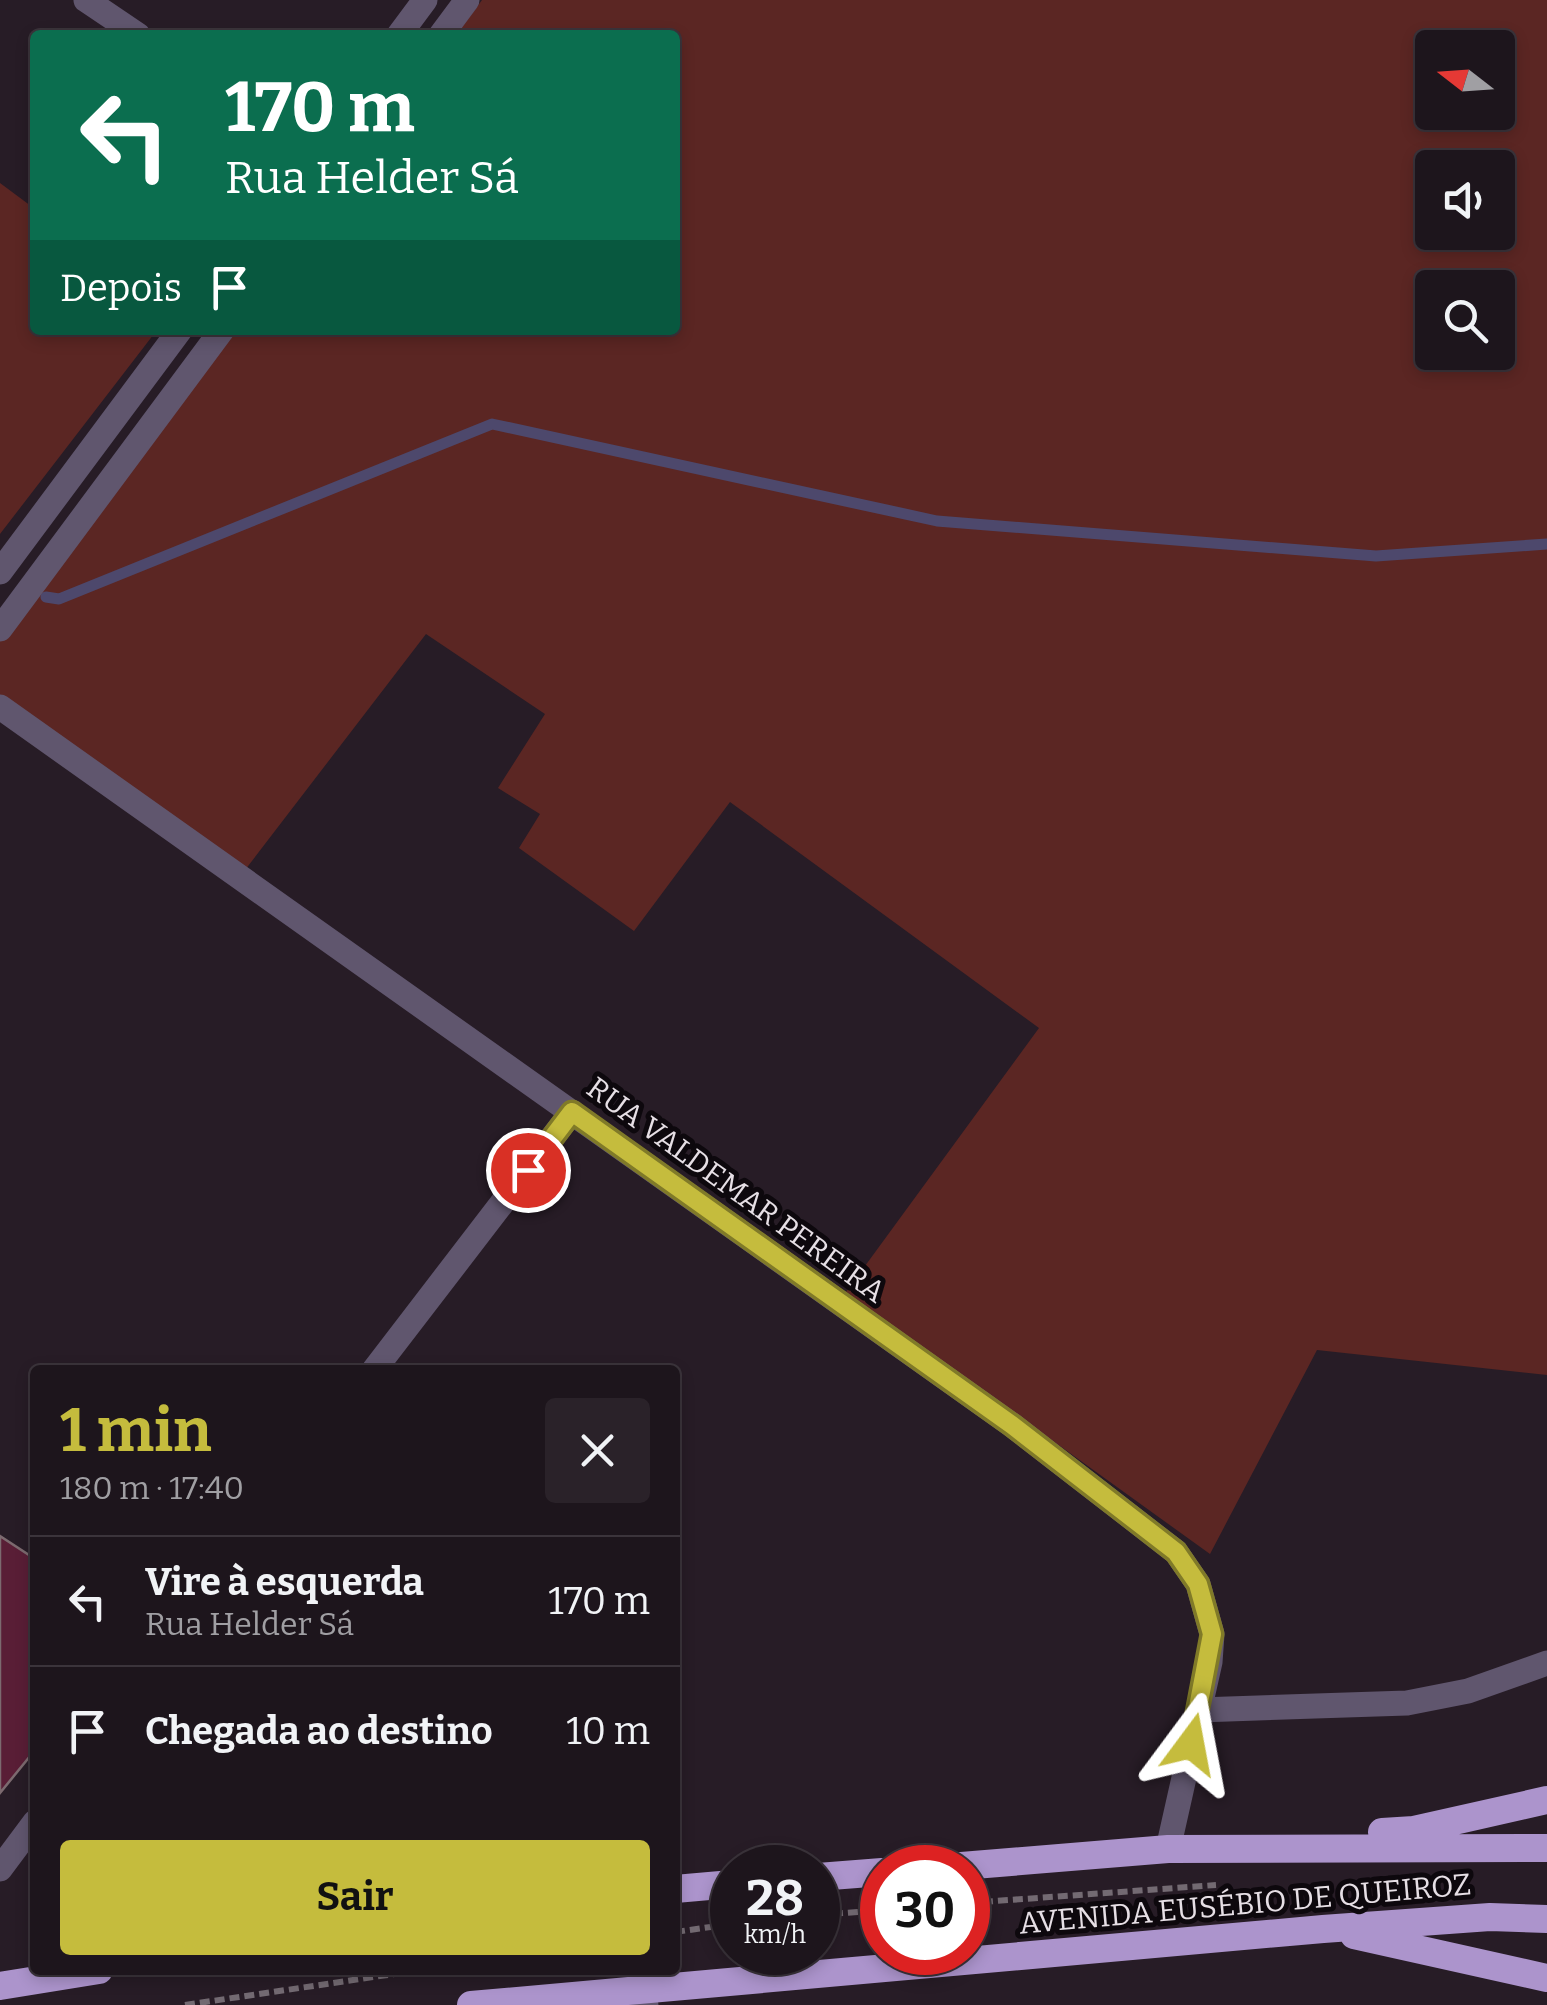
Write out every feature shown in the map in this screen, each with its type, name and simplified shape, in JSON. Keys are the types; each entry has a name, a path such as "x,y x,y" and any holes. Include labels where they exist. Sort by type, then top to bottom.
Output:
{"highway":[{"path":"1168,1849 1414,1830 1547,1800"},
{"name":"AVENIDA EUSÉBIO DE QUEIROZ","path":"990,1864 1168,1849 1547,1848"},
{"path":"680,1889 710,1886"},
{"name":"AVENIDA EUSÉBIO DE QUEIROZ","path":"472,2005 1323,1928 1490,1917 1547,1920"},
{"path":"1323,1928 1547,1978"},
{"path":"0,1986 68,1975"}],"street":[{"path":"86,0 131,30"},
{"path":"403,30 425,0"},
{"path":"445,30 467,0"},
{"path":"0,572 176,335"},
{"path":"0,628 218,335"},
{"name":"RUA VALDEMAR PEREIRA","path":"0,707 1012,1425 1176,1552 1198,1584 1212,1634 1168,1849"},
{"path":"378,1365 572,1112"},
{"path":"1199,1710 1406,1703 1468,1691 1547,1663"},
{"path":"0,1870 30,1829"},
{"path":"531,1998 646,2005"}],"path":[{"name":"AVENIDA EUSÉBIO DE QUEIROZ","path":"990,1900 1230,1885"},
{"path":"680,1931 710,1927"},
{"path":"185,2005 387,1975"}],"shaded area":[{"path":"482,0 1547,0 1547,1375 1317,1350 1210,1554 846,1292 1039,1028 730,802 634,931 519,848 540,814 498,788 545,714 426,634 245,870 0,699 0,641 230,335 680,335 680,30 460,30"},
{"path":"0,183 30,205 30,335 153,335 0,534"}],"building":[{"path":"0,1536 30,1556 30,1756 0,1793"}],"waterway":[{"path":"46,597 59,599 492,424 937,521 1376,556 1547,544"}],"route":[{"path":"528,1170 572,1112 1012,1425 1176,1552 1198,1584 1212,1634 1210,1662 1191,1744"}]}
